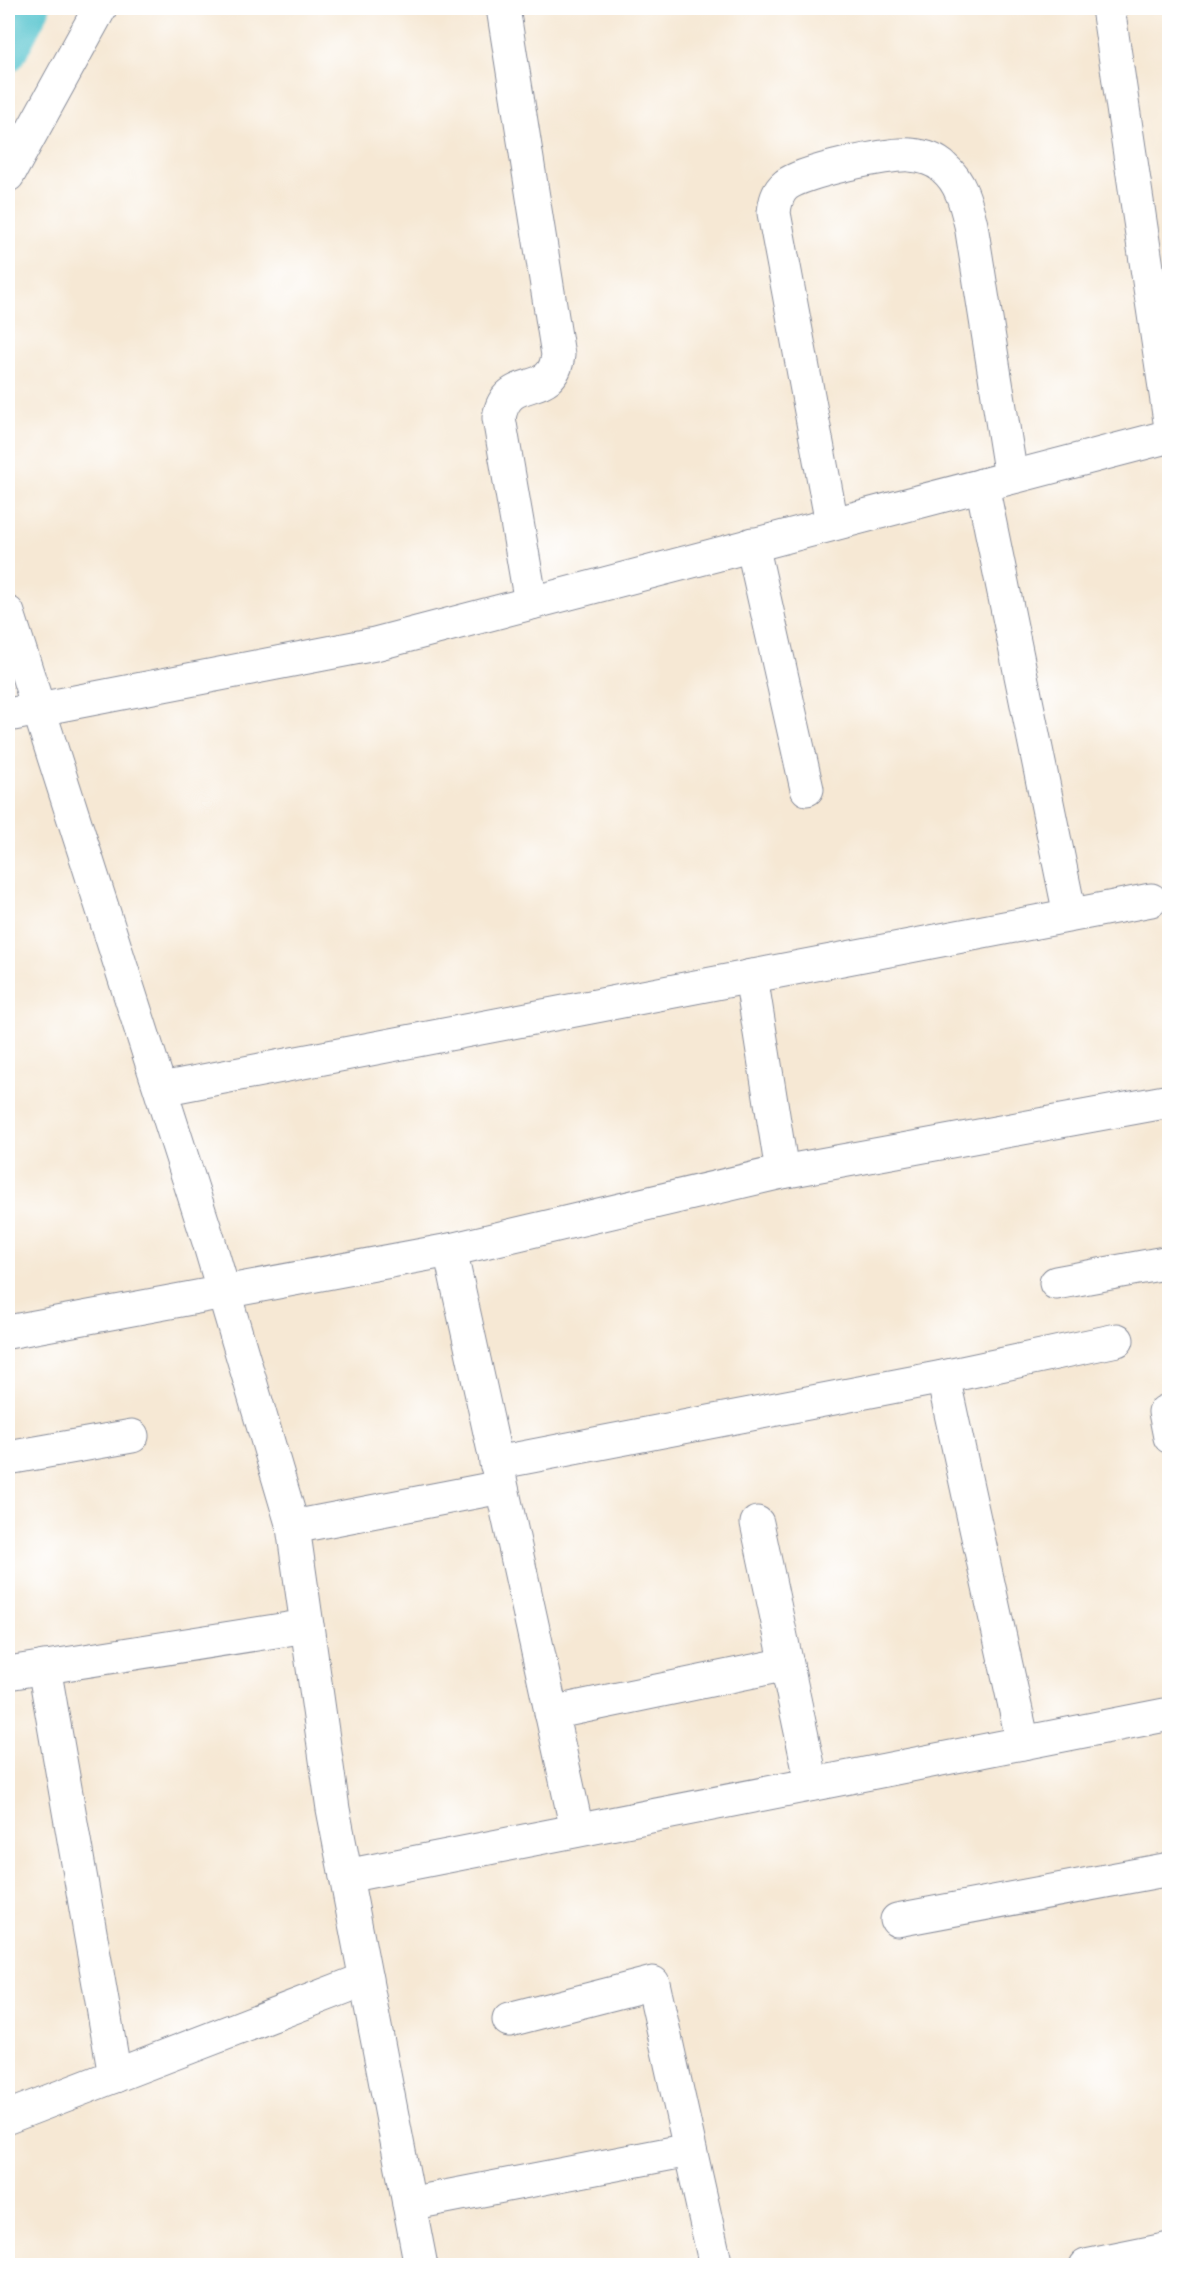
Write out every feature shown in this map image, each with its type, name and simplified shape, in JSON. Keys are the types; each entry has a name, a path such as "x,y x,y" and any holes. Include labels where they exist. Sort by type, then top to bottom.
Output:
{"street":[{"path":"8,175 100,8"},
{"path":"503,8 558,355 556,369 546,380 509,393 501,405 499,418 531,603"},
{"path":"1108,8 1170,421"},
{"path":"832,524 774,213 775,200 783,186 796,177 821,170 908,154 927,157 944,167 956,181 965,202 970,225 997,481 1070,915"},
{"path":"22,712 375,644 1170,436"},
{"path":"752,544 807,789"},
{"path":"8,613 22,712 92,872 224,1293 293,1527 333,1809 421,2265"},
{"path":"161,1089 1150,900"},
{"path":"751,976 782,1172"},
{"path":"8,1332 450,1250 782,1172 1170,1101"},
{"path":"450,1250 577,1830"},
{"path":"1056,1283 1170,1262"},
{"path":"293,1527 499,1475 1117,1340"},
{"path":"943,1377 1023,1743"},
{"path":"1170,1411 1165,1412 1170,1437"},
{"path":"8,1458 132,1436"},
{"path":"757,1523 812,1784"},
{"path":"8,1673 307,1626"},
{"path":"551,1713 787,1664"},
{"path":"44,1667 114,2076"},
{"path":"346,1876 1170,1714"},
{"path":"897,1920 1170,1869"},
{"path":"8,2117 366,1978"},
{"path":"508,2020 654,1983 688,2150 716,2265"},
{"path":"409,2204 688,2150"},
{"path":"1086,2265 1170,2249"}],"waterway":[{"path":"8,54 32,8"}]}
